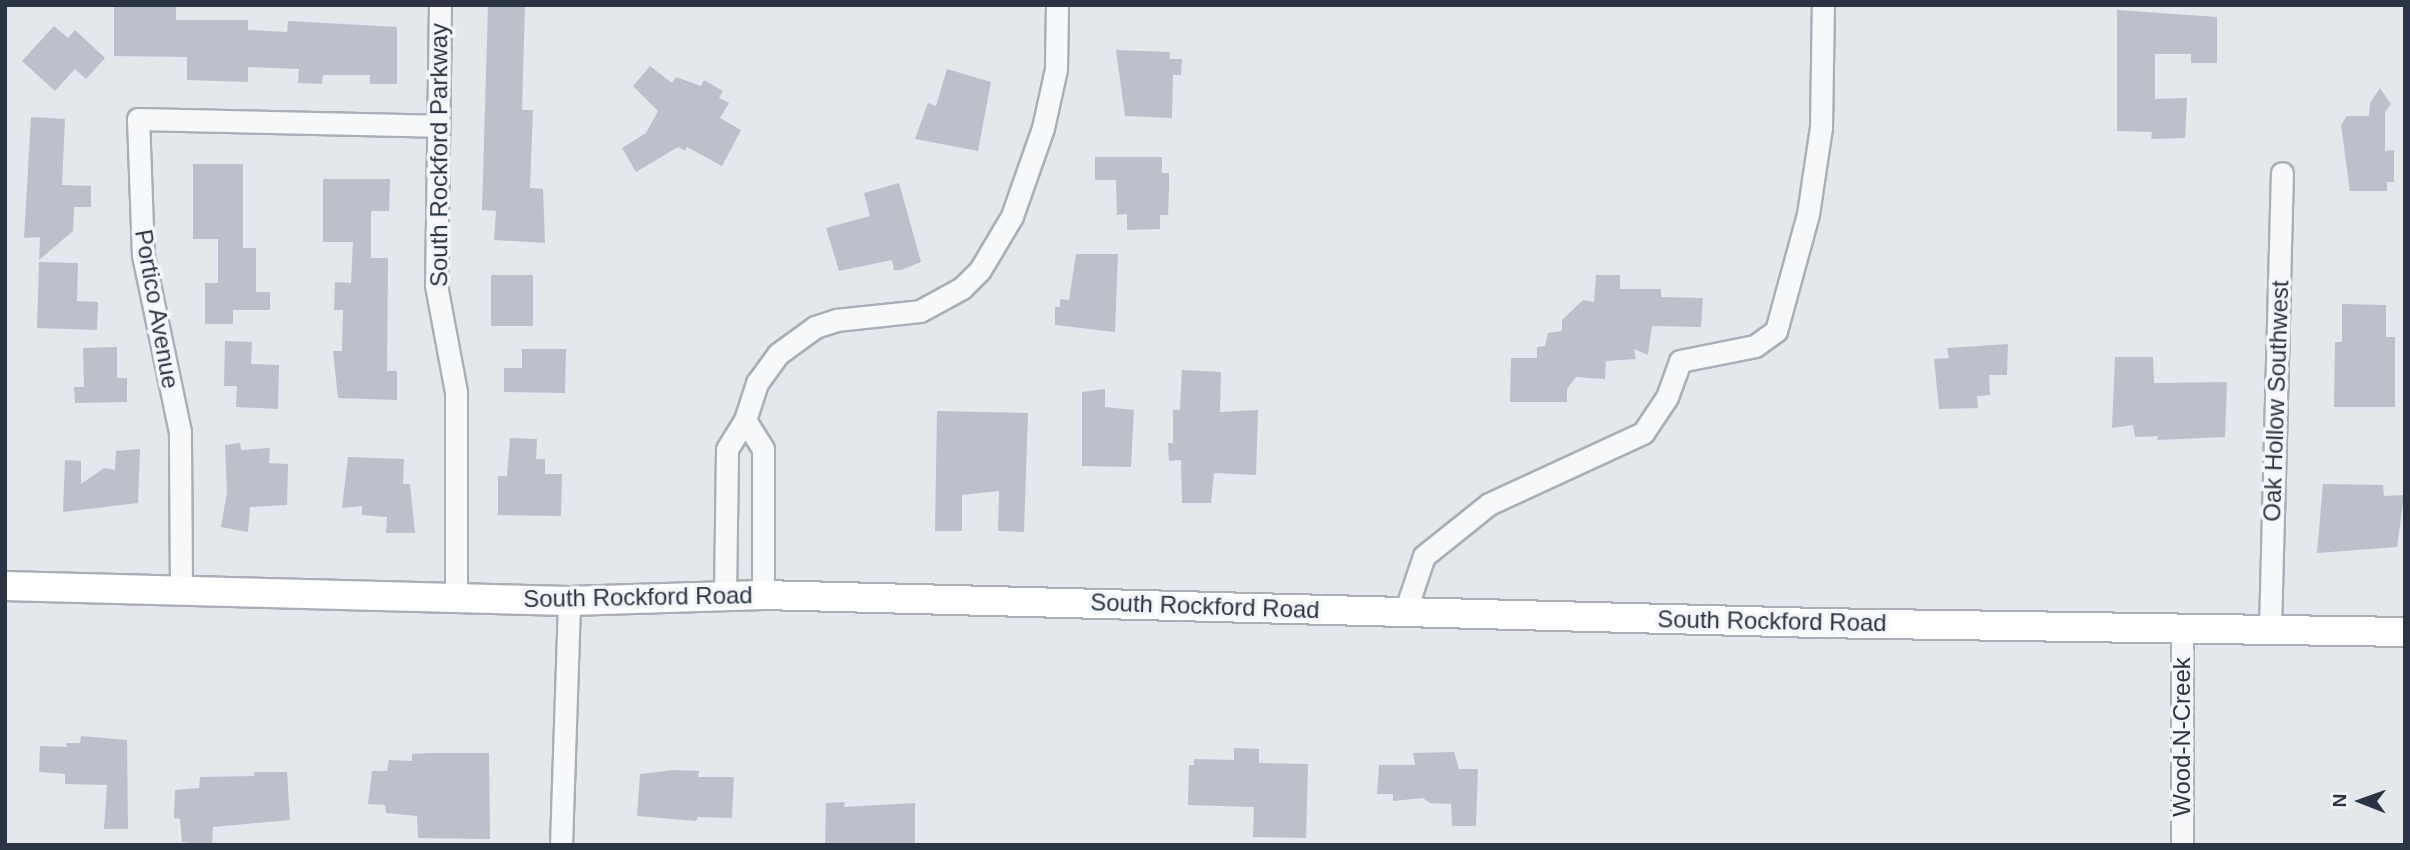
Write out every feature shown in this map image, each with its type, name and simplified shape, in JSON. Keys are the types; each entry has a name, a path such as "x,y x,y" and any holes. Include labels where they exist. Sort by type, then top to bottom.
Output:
{"street":[{"name":"South Rockford Parkway","path":"440,5 436,285 456,392 456,598"},
{"path":"725,594 727,449 745,420 766,367 814,327 920,311 962,288 980,270 1012,216 1043,128 1055,69 1057,5"},
{"path":"1405,612 1424,556 1489,504 1643,433 1667,397 1681,361 1755,346 1776,331 1808,214 1821,127 1823,5"},
{"name":"Portico Avenue","path":"181,587 180,432 143,255 138,119 437,126"},
{"name":"Oak Hollow Southwest","path":"2270,629 2282,173"},
{"path":"745,420 762,449 763,595"},
{"name":"South Rockford Road","path":"5,586 181,587 569,601 725,594 1405,612 2405,632"},
{"path":"561,845 569,601"},
{"name":"Wood-N-Creek","path":"2182,629 2182,845"}],"building":[{"path":"114,5 176,5 176,20 248,20 248,30 287,32 288,21 397,27 397,84 370,84 370,75 323,75 322,84 298,83 299,69 248,67 248,82 187,80 187,57 114,56"},
{"path":"488,5 525,5 522,110 533,110 530,188 543,189 545,243 494,240 496,211 482,210"},
{"path":"2117,10 2217,17 2217,63 2191,63 2191,54 2155,54 2155,99 2187,98 2185,138 2151,139 2152,132 2117,131"},
{"path":"54,26 68,38 75,30 105,58 86,79 75,69 55,91 22,61"},
{"path":"1116,50 1170,52 1170,59 1182,59 1181,75 1173,75 1172,118 1125,116"},
{"path":"650,66 672,83 676,77 701,86 704,80 723,91 719,98 729,103 720,118 741,130 722,166 687,147 685,151 678,147 636,172 622,148 646,133 658,111 633,86"},
{"path":"947,69 991,82 978,151 915,139 928,103 936,106"},
{"path":"2380,88 2391,104 2385,112 2385,151 2394,150 2394,182 2387,182 2387,191 2350,191 2341,125 2347,116 2369,116 2370,103"},
{"path":"31,117 65,119 62,185 91,186 91,207 74,207 73,231 39,260 40,237 24,238"},
{"path":"1095,157 1162,157 1162,173 1169,173 1169,189 1168,215 1160,215 1160,229 1127,230 1127,214 1117,215 1116,180 1095,180"},
{"path":"193,164 243,164 243,248 256,248 256,292 270,292 270,310 233,310 233,324 205,324 205,283 218,283 218,239 193,239"},
{"path":"323,179 390,179 389,211 371,211 371,258 388,258 387,371 397,371 397,400 338,398 333,351 342,351 343,310 334,310 335,282 351,283 353,242 323,242"},
{"path":"899,183 921,262 901,270 894,270 892,260 839,271 826,228 870,216 864,193"},
{"path":"1076,254 1118,254 1115,332 1055,325 1055,307 1060,307 1060,299 1069,300"},
{"path":"39,262 78,263 77,301 98,302 97,330 37,328"},
{"path":"491,275 533,275 533,326 491,326"},
{"path":"1596,275 1620,275 1620,289 1661,289 1661,297 1703,298 1701,327 1652,326 1648,355 1634,349 1636,359 1606,361 1605,379 1576,377 1567,389 1567,402 1510,402 1511,358 1537,358 1537,347 1545,346 1548,333 1562,331 1562,320 1583,300 1594,302"},
{"path":"2342,304 2386,305 2386,337 2395,337 2395,407 2334,407 2335,342 2342,342"},
{"path":"225,341 252,342 251,364 279,365 278,409 236,407 237,386 224,386"},
{"path":"2008,344 2007,375 1989,375 1990,395 1977,396 1978,408 1939,409 1934,359 1949,358 1947,348"},
{"path":"117,347 117,378 127,378 127,402 75,403 74,387 84,387 83,348"},
{"path":"522,349 566,349 565,393 504,392 504,368 522,368"},
{"path":"2115,357 2153,357 2154,383 2227,382 2225,437 2157,440 2158,436 2135,437 2133,425 2112,428"},
{"path":"1182,370 1221,372 1220,412 1258,410 1256,475 1214,473 1211,503 1182,503 1181,460 1169,461 1168,443 1173,443 1173,410 1180,410"},
{"path":"1105,389 1105,407 1134,410 1131,467 1082,466 1082,392"},
{"path":"937,411 1028,413 1024,532 998,531 999,491 962,495 962,531 935,531"},
{"path":"510,438 537,439 536,459 545,459 545,474 562,474 561,516 498,515 498,476 507,476"},
{"path":"240,443 241,450 270,448 269,463 288,464 287,505 250,507 248,532 221,527 227,492 225,445"},
{"path":"140,449 138,503 63,512 65,460 81,461 81,484 104,468 115,470 116,451"},
{"path":"348,457 404,459 403,484 410,484 415,533 386,533 387,517 362,515 362,506 342,508"},
{"path":"2323,484 2383,485 2384,496 2404,495 2397,547 2317,553"},
{"path":"81,736 127,740 128,829 104,829 107,785 65,784 65,774 39,772 40,746 67,747 66,743 80,743"},
{"path":"1234,748 1259,749 1259,763 1308,764 1306,838 1253,837 1254,807 1188,805 1189,765 1194,765 1194,759 1234,760"},
{"path":"1454,752 1459,769 1478,769 1476,826 1452,826 1451,804 1430,803 1423,798 1393,801 1393,794 1377,794 1379,765 1415,765 1413,753"},
{"path":"489,753 490,839 418,838 417,816 386,813 385,805 368,804 372,771 387,771 389,760 412,761 412,754"},
{"path":"674,770 699,771 698,777 734,777 732,818 698,817 696,821 637,816 640,774"},
{"path":"254,772 287,772 290,820 213,827 212,845 182,842 180,819 174,818 175,790 199,788 200,777 254,776"},
{"path":"845,802 844,807 915,803 915,845 825,844 826,803"}]}
